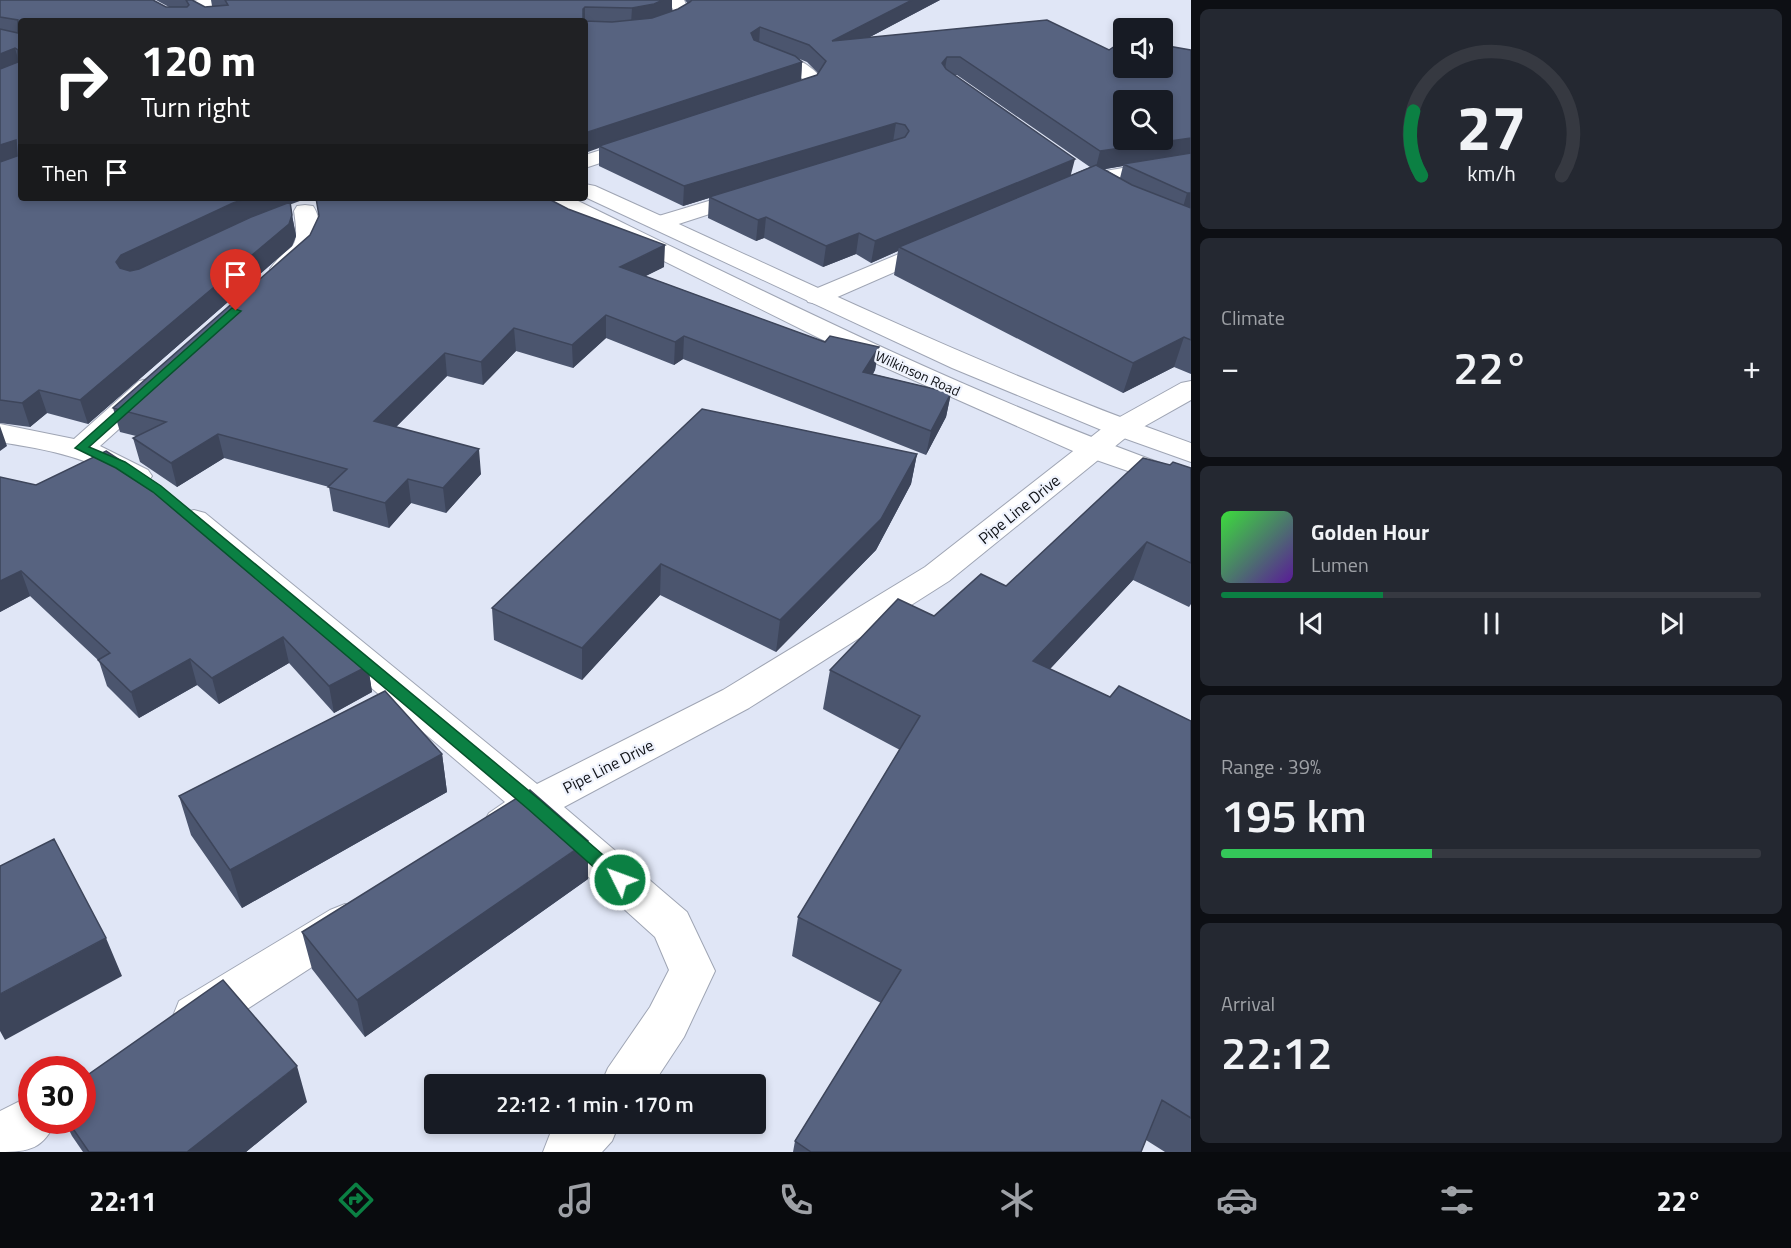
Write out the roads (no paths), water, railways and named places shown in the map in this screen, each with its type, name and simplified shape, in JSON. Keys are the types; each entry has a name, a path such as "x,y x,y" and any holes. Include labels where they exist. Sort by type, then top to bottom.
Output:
{"street":[{"path":"185,3 220,0"},
{"path":"588,31 644,30 673,22 683,14 676,0"},
{"path":"185,3 211,16"},
{"path":"754,107 808,87 813,79 791,63 760,51"},
{"path":"588,161 664,136"},
{"path":"1057,194 1081,174 1191,164"},
{"path":"1081,174 1115,194"},
{"path":"660,223 771,188"},
{"name":"Wilkinson Road","path":"588,190 969,366 1191,484"},
{"name":"Wilkinson Road","path":"561,201 830,334 1105,439 1191,453"},
{"path":"269,281 304,250 309,236 306,210"},
{"path":"818,297 959,236"},
{"path":"81,448 170,369"},
{"name":"Pipe Line Drive","path":"474,842 534,804 736,699 937,574 1021,509 1105,439 1191,389"},
{"path":"0,433 81,448 121,465 157,489 534,804 671,925 692,970 667,1022 632,1074"},
{"path":"163,1037 374,905"},
{"path":"0,1139 18,1128"},
{"path":"568,1152 585,1134"}]}
